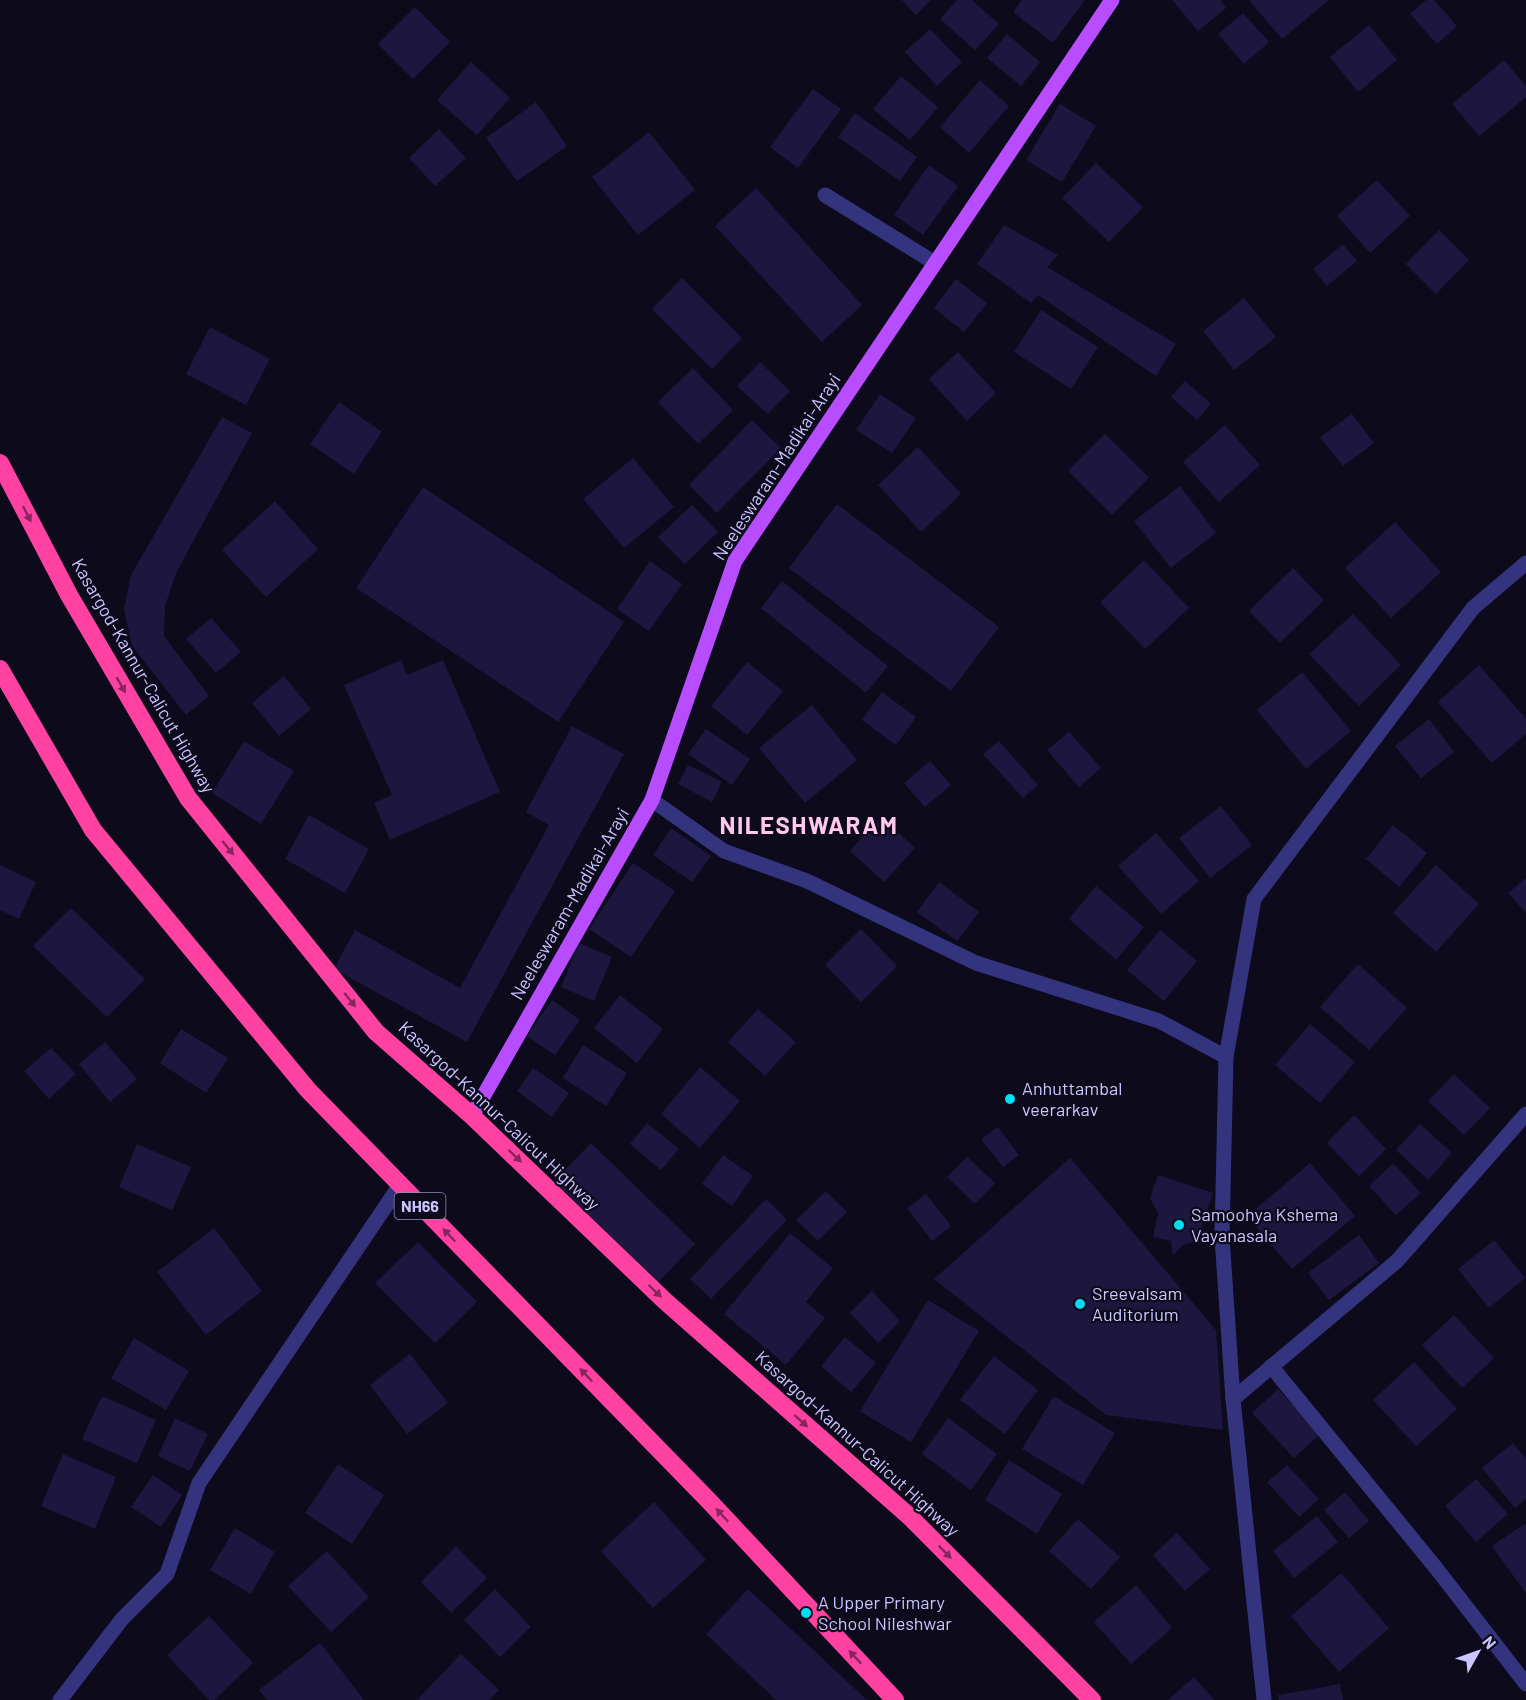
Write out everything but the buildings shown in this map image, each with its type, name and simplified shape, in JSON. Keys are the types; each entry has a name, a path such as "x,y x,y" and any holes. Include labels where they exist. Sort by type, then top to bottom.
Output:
{"highway":[{"name":"Kasargod-Kannur-Calicut Highway","path":"0,463 69,595 188,798 376,1032 472,1116 665,1301 910,1517 1092,1700"},
{"name":"NH66","path":"0,669 93,830 308,1090 710,1502 895,1700"}],"main road":[{"name":"Neeleswaram-Madikai-Arayi","path":"472,1116 652,800 735,561 1112,0"}],"street":[{"path":"825,195 935,263"},
{"path":"1264,1700 1233,1399 1222,1237 1226,1057 1254,898 1473,608 1526,563"},
{"path":"652,800 724,851 807,881 976,963 1159,1020 1226,1057"},
{"path":"1233,1399 1397,1261 1526,1114"},
{"path":"60,1700 122,1619 167,1574 199,1483 400,1185"},
{"path":"1271,1366 1436,1568 1526,1684"}],"place":[{"name":"Anhuttambal veerarkav","path":"1010,1099"},
{"name":"Samoohya Kshema Vayanasala","path":"1179,1225"},
{"name":"Sreevalsam Auditorium","path":"1080,1304"},
{"name":"A Upper Primary School Nileshwar","path":"806,1613"}],"district":[{"name":"NILESHWARAM","path":"809,826"}]}
